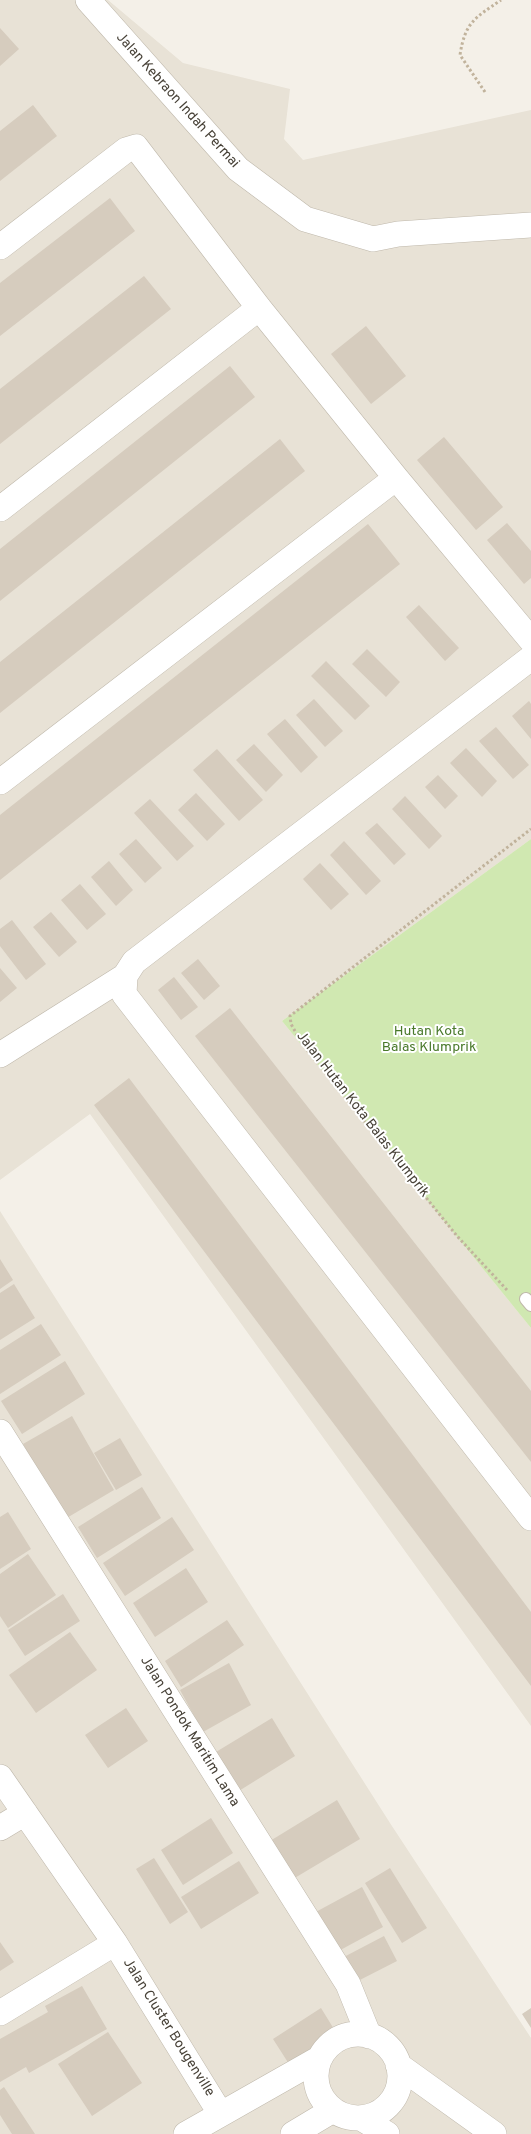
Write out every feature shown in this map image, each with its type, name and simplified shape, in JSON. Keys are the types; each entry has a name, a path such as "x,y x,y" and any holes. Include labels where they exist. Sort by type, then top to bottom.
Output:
{"street":[{"name":"Jalan Kebraon Indah Permai","path":"88,0 238,169 305,219 373,240 398,234 531,226"},
{"path":"0,247 126,150 136,147 259,308 396,478 531,640"},
{"path":"0,509 259,308"},
{"path":"0,782 396,478"},
{"path":"0,1055 125,976 134,962 531,658"},
{"path":"125,976 124,994 531,1518"},
{"name":"Jalan Pondok Maritim Lama","path":"0,1432 348,1984 369,2036"},
{"name":"Jalan Cluster Bougenville","path":"0,1777 115,1943 220,2114"},
{"path":"0,1828 25,1813"},
{"name":"Jalan Cluster Bougenville","path":"0,2012 115,1943"},
{"path":"360,2118 375,2114 391,2100 400,2080 398,2066 392,2052 382,2042 369,2036 355,2034 340,2038 328,2046 320,2058 316,2072 317,2086 323,2100 333,2110 346,2116 360,2118 387,2134"},
{"path":"186,2134 320,2058"},
{"path":"398,2066 494,2134"},
{"path":"293,2134 333,2110"}],"path":[{"path":"485,92 460,55 463,35 475,17 501,0"},
{"name":"Jalan Hutan Kota Balas Klumprik","path":"528,1302 511,1293 499,1283 457,1236 304,1045 291,1024 290,1016 531,829"}],"shaded area":[{"path":"0,0 108,0 183,63 290,89 284,139 303,160 531,110 531,839 282,1021 531,1328 531,1726 90,1114 0,1180"},
{"path":"0,1211 390,1823 531,2038 531,2134 0,2134"}],"green space":[{"name":"Hutan Kota Balas Klumprik","path":"531,839 531,1328 282,1021"}],"building":[{"path":"0,28 19,49 0,66"},
{"path":"33,105 57,136 0,181 0,131"},
{"path":"110,198 135,231 0,336 0,283"},
{"path":"144,276 171,309 0,444 0,389"},
{"path":"366,326 406,376 371,404 331,354"},
{"path":"230,366 255,397 0,601 0,549"},
{"path":"444,437 503,507 476,530 417,460"},
{"path":"280,439 305,471 0,713 0,662"},
{"path":"507,523 531,551 531,578 524,584 487,540"},
{"path":"368,524 400,564 0,880 0,815"},
{"path":"419,605 459,648 445,661 406,617"},
{"path":"367,649 400,682 386,697 352,664"},
{"path":"326,661 370,706 355,720 311,676"},
{"path":"314,699 343,731 325,747 296,715"},
{"path":"529,701 531,704 531,739 512,716"},
{"path":"285,719 318,757 301,773 267,734"},
{"path":"496,727 529,765 513,779 479,741"},
{"path":"254,744 283,775 266,792 236,760"},
{"path":"466,748 497,781 482,797 450,763"},
{"path":"217,749 263,800 239,821 193,770"},
{"path":"438,775 458,796 445,809 425,787"},
{"path":"196,793 225,824 207,841 178,810"},
{"path":"405,796 442,836 429,849 392,809"},
{"path":"150,799 194,846 177,861 134,813"},
{"path":"377,823 406,854 394,865 365,833"},
{"path":"136,839 162,868 145,883 119,854"},
{"path":"344,841 381,881 366,895 330,855"},
{"path":"109,861 133,890 116,906 91,877"},
{"path":"320,863 349,894 331,910 303,879"},
{"path":"80,884 106,914 87,930 61,900"},
{"path":"51,912 77,942 59,957 33,927"},
{"path":"12,920 46,964 26,980 0,946 0,929"},
{"path":"198,959 220,986 204,1000 181,973"},
{"path":"0,968 17,988 0,1002"},
{"path":"174,977 198,1007 181,1020 158,990"},
{"path":"230,1008 531,1391 531,1462 195,1036"},
{"path":"129,1078 531,1612 531,1686 94,1105"},
{"path":"0,1259 13,1280 0,1289"},
{"path":"14,1284 35,1318 0,1340 0,1293"},
{"path":"41,1324 61,1355 0,1394 0,1350"},
{"path":"65,1361 85,1394 22,1434 1,1401"},
{"path":"72,1416 114,1490 65,1519 23,1444"},
{"path":"120,1438 142,1475 116,1490 94,1453"},
{"path":"142,1487 161,1518 97,1558 78,1527"},
{"path":"8,1512 31,1549 0,1569 0,1517"},
{"path":"172,1517 194,1550 125,1596 103,1563"},
{"path":"28,1554 56,1595 8,1628 0,1616 0,1574"},
{"path":"186,1568 208,1602 155,1637 133,1603"},
{"path":"63,1594 80,1621 25,1656 8,1630"},
{"path":"227,1620 244,1645 181,1687 165,1661"},
{"path":"70,1632 97,1670 36,1713 9,1675"},
{"path":"229,1663 251,1705 203,1732 180,1690"},
{"path":"126,1708 148,1741 108,1768 85,1735"},
{"path":"272,1718 295,1756 234,1794 211,1755"},
{"path":"337,1800 360,1839 293,1879 270,1841"},
{"path":"211,1818 233,1853 183,1885 161,1850"},
{"path":"154,1858 188,1912 170,1924 136,1869"},
{"path":"239,1861 259,1893 201,1929 181,1897"},
{"path":"390,1868 427,1928 402,1943 365,1883"},
{"path":"362,1887 383,1927 333,1954 312,1914"},
{"path":"384,1936 397,1961 354,1983 342,1958"},
{"path":"0,1942 14,1962 0,1971"},
{"path":"82,1986 107,2029 29,2073 26,2067 0,2082 0,2039 48,2012 45,2006"},
{"path":"321,2008 337,2034 289,2064 273,2039"},
{"path":"531,2008 531,2028 522,2014"},
{"path":"108,2032 142,2083 92,2116 58,2064"},
{"path":"4,2087 35,2134 12,2134 0,2115 0,2090"}]}
